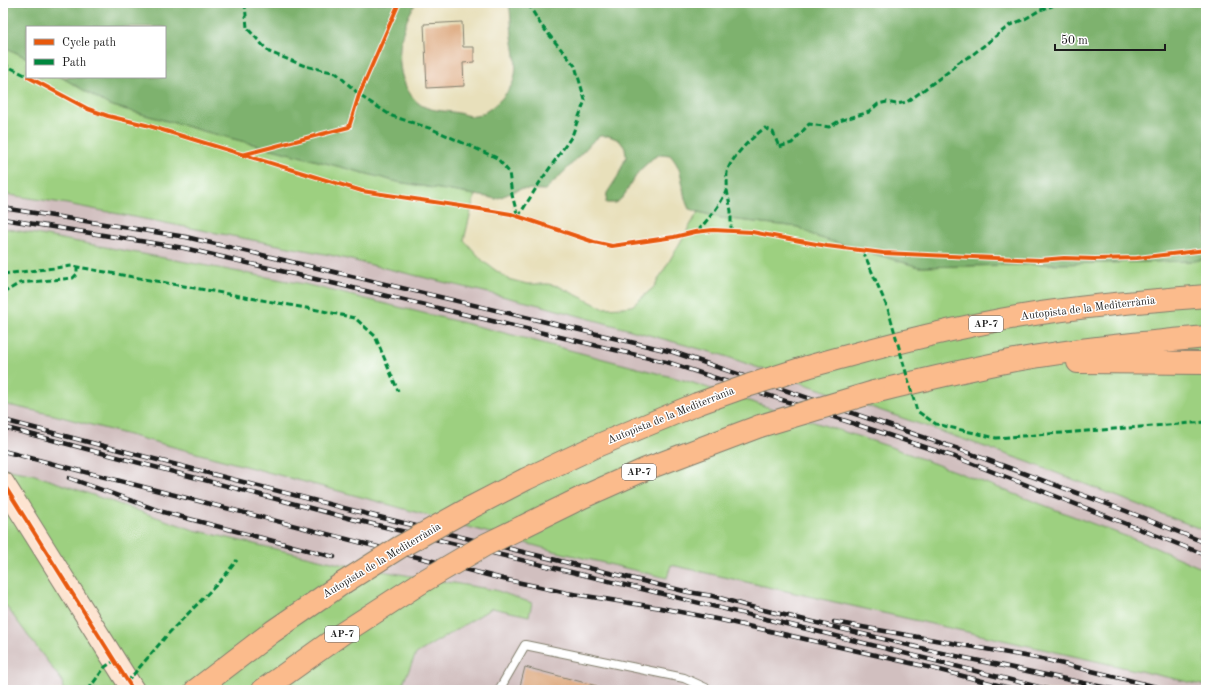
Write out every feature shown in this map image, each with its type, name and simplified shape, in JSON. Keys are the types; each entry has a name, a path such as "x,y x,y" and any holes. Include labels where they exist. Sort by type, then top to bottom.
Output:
{"highway":[{"path":"1169,299 1206,285"},
{"name":"Autopista de la Mediterrània","path":"204,684 272,632 343,582 400,547 526,479 594,447 697,404 807,367 882,347 1021,316 1095,306 1206,296"},
{"name":"AP-7","path":"263,690 343,633 422,582 484,545 646,469 760,426 874,392 941,375 1010,361 1078,350 1206,337"},
{"path":"1010,361 1206,363"}],"street":[{"path":"3,483 132,690"}],"lane":[{"path":"499,690 525,645 684,678 710,690"}],"shaded area":[{"path":"3,194 62,203 330,255 539,305 722,355 1028,462 1206,531 1206,570 1149,545 888,446 687,381 501,332 304,284 3,228"},
{"path":"3,404 54,415 376,501 554,551 667,578 670,564 1206,686 1206,690 400,690 416,654 492,608 529,616 340,564 194,530 32,474 3,469"},
{"path":"3,602 62,681 63,690 3,690"}],"green space":[{"path":"3,3 416,3 404,27 401,40 400,67 403,80 409,92 417,102 426,108 476,116 487,111 499,101 509,90 514,79 516,63 509,3 1206,3 1206,259 1194,261 919,267 817,237 798,227 721,218 689,209 684,195 679,169 670,155 661,154 653,158 639,171 623,197 616,203 606,203 607,193 618,176 626,157 625,148 619,140 609,136 600,136 593,141 545,190 520,189 496,199 398,182 109,105 63,78 166,78 166,26 26,26 26,58 3,46"},
{"path":"3,46 26,58 26,78 63,78 109,105 398,182 475,195 464,240 484,262 508,279 527,284 548,284 558,286 603,308 632,306 654,287 698,212 721,218 798,227 817,237 919,267 1194,261 1206,259 1206,531 1028,462 722,355 539,305 330,255 62,203 3,194"},
{"path":"3,228 304,284 501,332 687,381 888,446 1149,545 1206,570 1206,686 671,565 667,578 554,551 376,501 54,415 3,404"},
{"path":"3,469 32,474 194,530 340,564 495,590 532,603 529,616 492,608 416,654 400,690 63,690 62,681 3,602"}],"building":[{"path":"462,22 463,47 474,47 474,62 463,63 464,86 427,88 424,24"},
{"path":"525,667 597,686 597,690 519,690"}],"railway":[{"path":"3,208 186,237 673,352 958,449 1126,511 1206,543"},
{"path":"3,219 184,248 670,363 955,457 1206,555"},
{"path":"3,420 375,516 688,592 713,596 747,606 937,652 1117,690"},
{"path":"3,427 352,519 828,634 1051,690"},
{"path":"3,451 503,579 567,593 661,608 721,620 928,667 1017,690"},
{"path":"69,478 163,512 334,557"},
{"path":"834,622 1047,660 1169,690"}],"marked path":[{"path":"245,3 247,28 269,52 305,66 336,73 362,97 392,116 432,129 497,158 509,172 512,195 518,217"},
{"path":"518,217 572,136 585,100 575,66 541,25 530,7 524,3"},
{"path":"698,231 714,212 724,196 727,188 727,172 734,158 755,136 765,128 773,132 779,147 792,143 809,124 829,127 839,121 869,112 878,104 887,102 896,104 907,102 948,72 959,62 972,55 1010,25 1025,19 1040,10 1052,6 1054,3"},
{"path":"3,64 26,76"},
{"path":"727,190 731,211 731,231"},
{"path":"863,251 888,309 917,411 936,424 996,438 1206,422"},
{"path":"3,274 72,266 355,318 375,336 398,391"},
{"path":"3,293 20,283 73,278 77,274 77,267"},
{"path":"127,682 168,634 223,578 237,560"},
{"path":"88,690 105,667 114,661"}],"cycle path":[{"path":"242,155 349,127 359,95 399,3"},
{"path":"30,78 88,109 108,116 146,125 362,191 511,214 594,242 612,246 713,230 752,232 827,246 883,253 1040,260 1064,258 1137,258 1206,250"},
{"path":"3,483 133,690"}]}
